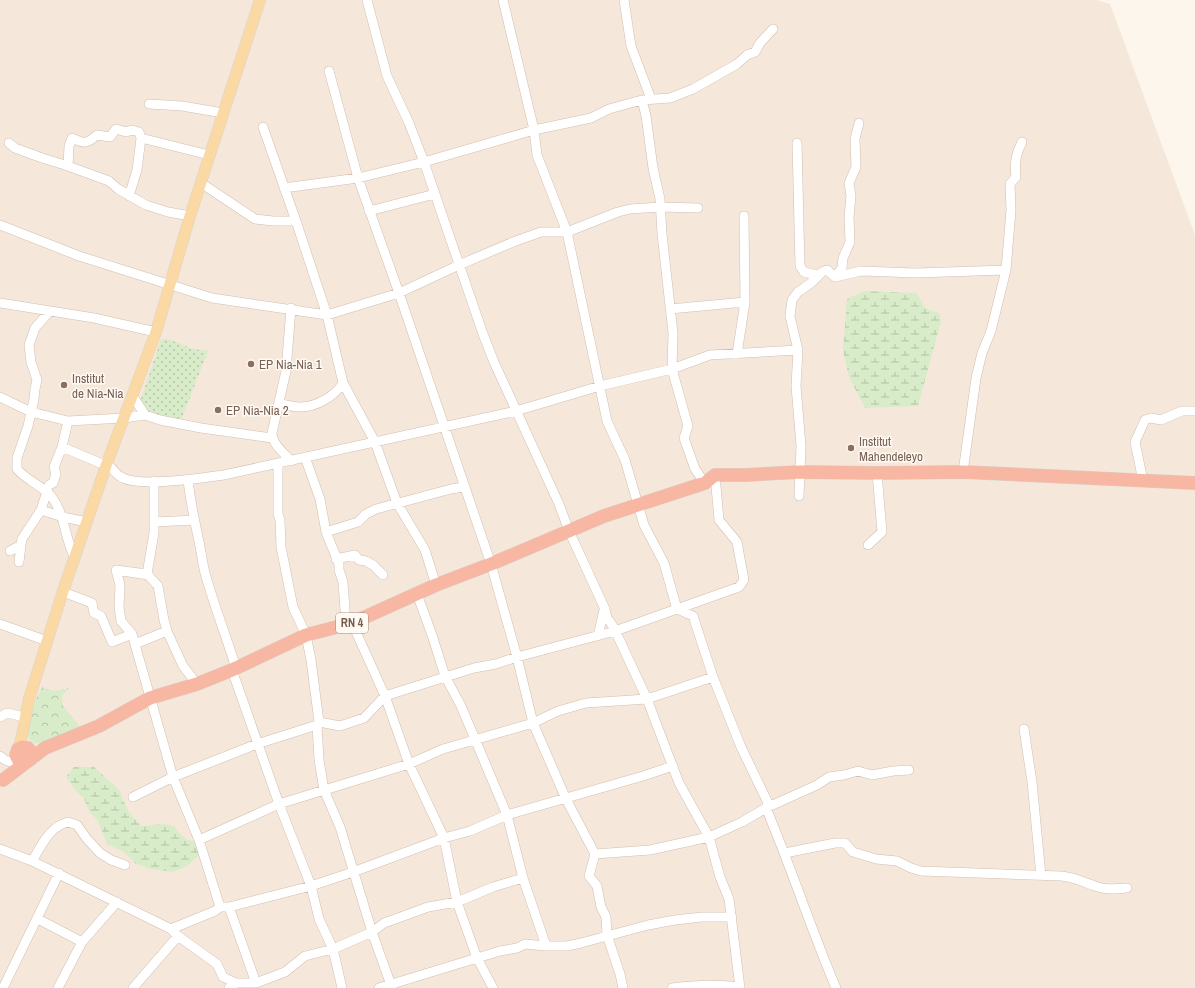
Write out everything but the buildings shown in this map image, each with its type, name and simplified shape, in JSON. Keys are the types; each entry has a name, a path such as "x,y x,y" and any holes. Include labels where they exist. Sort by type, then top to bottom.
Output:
{"highway":[{"path":"715,475 800,472 963,472 1195,483"},
{"name":"RN 4","path":"20,753 45,748 99,726 150,698 197,684 234,669 306,635 349,623 436,585 491,564 604,516 705,483 715,475"},
{"path":"2,783 20,753"}],"main road":[{"path":"20,753 24,717 47,642 107,463 156,332 209,155 260,0"}],"street":[{"path":"367,0 387,76 424,162 486,341 516,411 559,504 569,531 605,609 607,618 615,631 647,699 679,783 709,837 720,877 730,899 740,988 725,985 672,988"},
{"path":"503,0 534,130 537,155 567,232 607,421 624,460 644,525 664,563 677,609"},
{"path":"624,0 631,46 651,99"},
{"path":"284,188 358,178 424,162 534,130 591,118 609,109 642,100 670,98 685,93 738,64 747,55 755,52 760,42 773,29"},
{"path":"329,71 358,178 399,293 491,564 517,657 533,723 566,799 595,854 590,876 597,886 601,907 606,917 607,935 623,988"},
{"path":"642,100 661,206 662,234 673,332 672,369 688,426 684,438 695,469 705,483"},
{"path":"149,104 182,106 223,113"},
{"path":"835,278 842,268 843,258 850,242 849,217 851,196 849,183 856,166 855,139 859,123"},
{"path":"263,127 327,314 343,383 375,442 397,502 425,550 436,585"},
{"path":"68,166 69,146 72,138 82,143 88,142 97,135 110,137 116,129 126,132 132,130 139,132 141,138 137,170 129,196"},
{"path":"141,138 209,155"},
{"path":"963,472 979,365 991,331 1006,270 1011,210 1010,184 1016,177 1016,161 1018,150 1022,142"},
{"path":"9,143 15,148 109,181 118,189 146,205 168,212 190,216"},
{"path":"797,143 800,266 804,272 817,276"},
{"path":"201,183 255,219 296,221"},
{"path":"369,210 435,194"},
{"path":"0,225 79,256 212,298 327,314 399,293 459,265 541,232 567,232 618,212 661,206 698,208"},
{"path":"738,354 746,302 744,216"},
{"path":"799,496 801,446 796,386 798,350 790,316 792,300 798,292 811,283 817,276 827,270 835,278"},
{"path":"835,278 861,270 916,272 1006,270"},
{"path":"670,309 746,302"},
{"path":"0,303 94,318 156,332"},
{"path":"291,308 286,371 272,438 276,445 291,461"},
{"path":"50,311 35,328 29,345 30,362 37,380 28,426 17,458 17,469 20,474 39,485 51,496 63,517 68,542 75,558"},
{"path":"62,447 100,463 107,463 121,478 129,480 154,481 188,480 224,475 278,464 516,411 600,386 672,369 710,355 798,350"},
{"path":"279,403 295,407 312,405 339,390 343,383"},
{"path":"132,395 145,415"},
{"path":"0,397 31,412 68,421 124,418 145,415 160,420 201,428 272,438"},
{"path":"1143,481 1135,442 1145,420 1151,418 1161,420 1182,411 1195,411"},
{"path":"19,562 20,545 22,539 41,510 49,484 53,483 56,474 54,467 62,447 68,421"},
{"path":"305,457 320,499 326,532 339,564 349,623 385,696 409,764 444,838 457,902 477,958 493,988"},
{"path":"278,464 278,514 280,520 281,547 292,607 306,635 311,660 318,723 319,760 324,790 340,827 372,932 391,986"},
{"path":"868,545 882,532 877,473"},
{"path":"134,797 173,777 257,744 318,723 340,726 364,718 385,696 445,676 496,664 615,631 739,587 744,580 737,542 719,520 715,475"},
{"path":"188,480 204,571 257,744 311,886 319,919 333,949 342,988"},
{"path":"116,570 147,574 155,522 154,481"},
{"path":"326,532 358,522 370,511 397,502 464,487"},
{"path":"41,510 63,517 87,522"},
{"path":"155,522 194,520"},
{"path":"10,551 20,545"},
{"path":"336,559 355,555 359,560 366,561 373,565 383,575"},
{"path":"116,570 148,575 158,586 167,631 183,666 197,684"},
{"path":"116,570 120,585 119,607 121,621 132,634 173,777 256,983"},
{"path":"63,592 92,603 94,614 101,616 112,642 132,634"},
{"path":"417,594 445,676 461,706 507,815 523,878 546,946"},
{"path":"598,636 605,609"},
{"path":"677,609 693,616 713,677 741,747 768,803 766,808 785,853 836,988"},
{"path":"0,624 47,642"},
{"path":"135,644 167,631"},
{"path":"199,840 279,804 409,764 443,749 533,723 558,711 586,704 647,699 713,677"},
{"path":"0,717 7,713 24,717"},
{"path":"1024,729 1032,782 1041,876"},
{"path":"133,988 175,933 215,911 225,907 311,886 444,838 470,831 507,815 566,799 673,766"},
{"path":"595,854 650,850 709,837 742,822 766,808 817,785 829,777 858,771 872,775 893,771 910,770"},
{"path":"32,861 48,834 54,828 68,822 78,826 87,839 100,853 111,860 125,865"},
{"path":"785,853 835,843 845,843 853,852 876,859 897,861 921,871 1071,877 1108,889 1127,888"},
{"path":"0,849 59,873 175,933 216,964 223,977 232,986 256,983 285,972 305,956 333,949 372,932 384,923 422,909 457,902 492,887 523,878"},
{"path":"3,988 38,919 59,873"},
{"path":"58,988 82,942 117,902"},
{"path":"379,988 391,986 500,951 517,948 524,944 546,946 574,944 648,925 675,920 702,917 732,917"},
{"path":"38,919 82,942"}],"shaded area":[{"path":"0,0 1097,0 1110,4 1195,235 1195,988 0,988"}],"green space":[{"path":"864,291 917,293 925,308 939,313 941,321 918,406 865,408 849,377 843,351 847,299"},
{"path":"161,339 168,339 193,349 208,351 180,423 147,414 140,402"},
{"path":"42,687 49,690 62,690 69,688 62,696 63,706 80,727 54,739 39,743 32,741 28,736 28,728 32,709"},
{"path":"74,767 94,767 119,790 128,811 141,826 164,824 174,826 184,837 198,842 199,855 186,867 172,872 150,869 136,864 124,852 107,844 97,819 89,812 84,798 77,792 66,777"}],"place":[{"name":"EP Nia-Nia 1","path":"251,364"},
{"name":"Institut de Nia-Nia","path":"64,385"},
{"name":"EP Nia-Nia 2","path":"218,410"},
{"name":"Institut Mahendeleyo","path":"851,448"}]}
